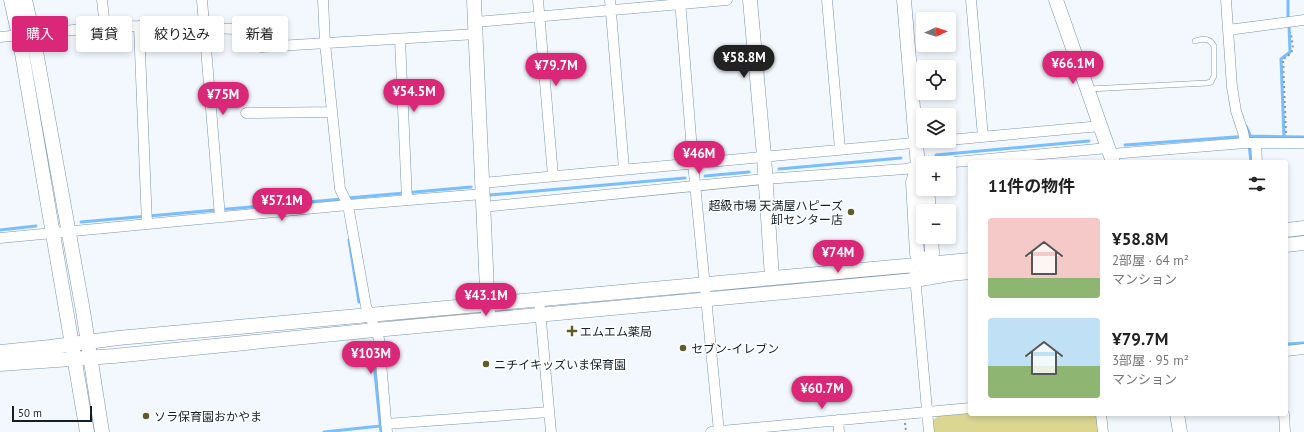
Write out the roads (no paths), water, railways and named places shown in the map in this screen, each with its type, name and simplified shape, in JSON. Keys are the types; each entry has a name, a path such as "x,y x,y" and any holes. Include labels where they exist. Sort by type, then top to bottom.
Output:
{"street":[{"path":"11,0 15,16"},
{"path":"25,0 29,16"},
{"path":"102,0 103,16"},
{"path":"202,0 203,16"},
{"path":"323,0 325,43 340,189 345,202 366,306 379,340 386,430 549,412"},
{"path":"474,0 488,320"},
{"path":"538,0 553,176"},
{"path":"224,29 238,29 248,34 261,47 400,39 476,28 610,5 727,0"},
{"path":"750,0 764,156 772,278"},
{"path":"827,0 840,149"},
{"path":"904,0 916,132"},
{"path":"971,0 983,137"},
{"path":"1056,0 1111,155"},
{"path":"1226,0 1231,30 1232,87 1236,111 1256,160"},
{"path":"681,2 693,163 707,299 716,432 968,408"},
{"path":"610,5 624,169"},
{"path":"1231,30 1304,20"},
{"path":"132,26 140,26"},
{"path":"0,37 12,36"},
{"path":"400,39 406,195"},
{"path":"22,52 87,432"},
{"path":"36,52 88,342 102,432"},
{"path":"141,52 147,219"},
{"path":"206,52 220,212"},
{"path":"246,113 332,112"},
{"path":"956,139 1101,126"},
{"path":"1007,160 1111,155 1248,141 1304,143"},
{"path":"483,195 553,176 916,143"},
{"path":"956,162 968,162"},
{"path":"0,238 68,232 147,219 345,202 406,195 483,195 696,186 765,179 916,169"},
{"path":"916,177 913,182 917,254 922,279 929,432"},
{"path":"1288,230 1304,228"},
{"path":"1288,245 1304,243"},
{"path":"920,264 932,253 931,244"},
{"path":"0,364 73,351 88,342 118,338 968,260"},
{"path":"0,352 73,351 90,357 922,279 968,272"},
{"path":"539,299 551,432"},
{"path":"1288,351 1304,349"},
{"path":"1101,416 1103,432"},
{"path":"1177,416 1180,432"},
{"path":"1284,416 1285,432"},
{"path":"838,420 839,432"}],"lane":[{"path":"1088,89 1211,82 1214,76 1214,46 1212,42 1206,39 1195,42"}],"waterway":[{"path":"1288,0 1288,19"},
{"path":"1284,137 1281,59 1290,52 1289,25"},
{"path":"1246,126 1251,137"},
{"path":"1125,145 1249,136 1304,137"},
{"path":"936,155 1089,141"},
{"path":"1249,144 1251,160"},
{"path":"779,169 901,158"},
{"path":"705,176 749,172"},
{"path":"490,195 685,178"},
{"path":"348,198 471,187"},
{"path":"81,222 342,199"},
{"path":"0,230 36,226"},
{"path":"349,240 359,302"},
{"path":"1288,344 1304,343"},
{"path":"372,344 381,432"},
{"path":"324,432 380,426"}],"place":[{"name":"超級市場 天満屋ハピーズ 卸センター店","path":"851,212"},
{"name":"エムエム薬局","path":"572,331"},
{"name":"セブン-イレブン","path":"683,348"},
{"name":"ニチイキッズいま保育園","path":"486,364"},
{"name":"ソラ保育園おかやま","path":"146,416"}]}
